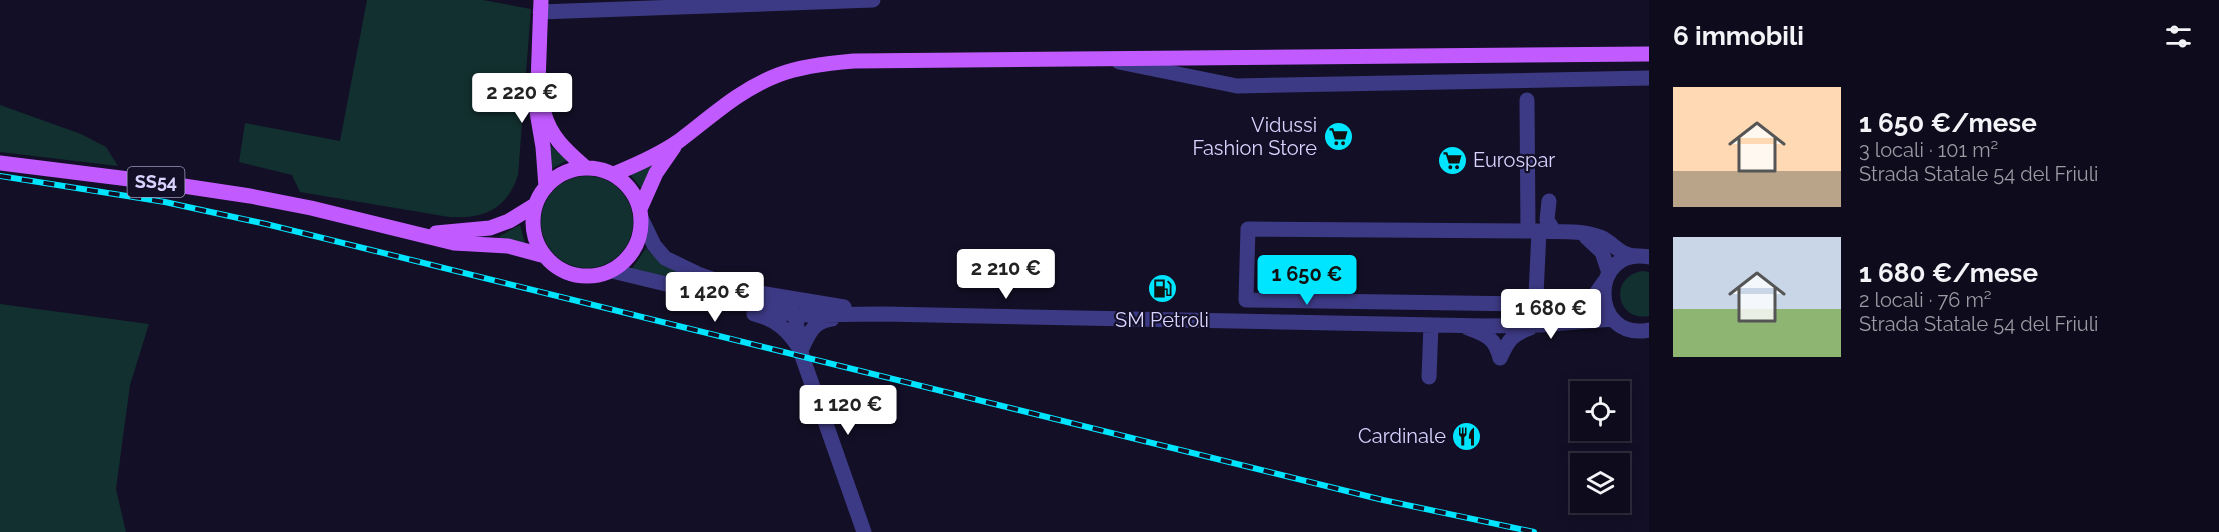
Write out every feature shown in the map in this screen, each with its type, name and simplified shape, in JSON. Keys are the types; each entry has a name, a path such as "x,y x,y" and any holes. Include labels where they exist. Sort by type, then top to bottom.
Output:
{"main road":[{"path":"541,6 537,60 537,112 546,187"},
{"path":"537,60 544,115 556,141 586,168 614,174 678,142 736,96 754,86 779,74 825,64 854,61 1649,54"},
{"path":"612,271 633,252 640,237 641,215 656,173 678,142"},
{"name":"SS54","path":"0,163 250,196 311,208 454,243 508,246 545,256"},
{"name":"SS54","path":"586,168 562,174 546,187 535,205 533,229 535,239 545,256 563,271 590,277 612,271"},
{"name":"SS54","path":"614,174 628,186 641,215"},
{"name":"SS54","path":"418,233 490,228 509,221 535,205"}],"street":[{"path":"541,6 873,0"},
{"path":"1110,60 1238,86 1649,78"},
{"path":"1527,100 1540,231 1536,295 1531,304 1246,300 1248,229 1540,231 1578,232 1598,237 1622,253 1643,256"},
{"path":"1540,231 1547,220 1549,201"},
{"name":"SS54","path":"641,215 654,245 665,258 725,284 764,294 883,314"},
{"path":"1578,232 1589,238 1602,252 1607,277 1603,297 1608,313 1613,319"},
{"name":"SS54","path":"1487,326 1526,319 1582,303 1594,296 1618,263 1643,256"},
{"name":"SS54","path":"612,271 795,315 883,314 1487,326 1540,325 1613,319 1630,330 1649,330"},
{"name":"SS54","path":"647,279 678,298 772,320 791,334 801,350"},
{"path":"764,294 787,305 795,315 801,350 864,532"},
{"path":"801,350 811,330 823,320 883,314"},
{"path":"1429,377 1431,324"},
{"path":"1460,325 1490,338 1497,344 1500,358 1509,340 1516,333 1540,325"}],"green space":[{"path":"367,0 483,0 531,9 518,175 507,197 492,210 472,216 449,217 300,192 292,175 239,162 245,123 340,141"},
{"path":"0,105 81,134 106,147 118,166 0,152"},
{"path":"548,144 568,160 551,169"},
{"path":"658,159 641,188 629,173"},
{"path":"578,176 596,176 613,183 626,196 633,213 633,231 626,248 613,261 596,268 578,268 561,261 548,248 541,231 541,213 548,196 561,183"},
{"path":"520,225 525,243 498,237"},
{"path":"646,248 677,272 740,295 631,270"},
{"path":"1643,271 1649,272 1649,316 1638,316 1629,312 1623,306 1620,298 1625,281 1632,275"},
{"path":"0,304 149,324 130,385 116,489 126,532 0,532"}],"railway":[{"path":"0,176 165,202 266,224 1383,500 1534,532"}],"place":[{"name":"Vidussi Fashion Store","path":"1338,137"},
{"name":"Eurospar","path":"1452,160"},
{"name":"SM Petroli","path":"1162,289"},
{"name":"Cardinale","path":"1467,436"}]}
